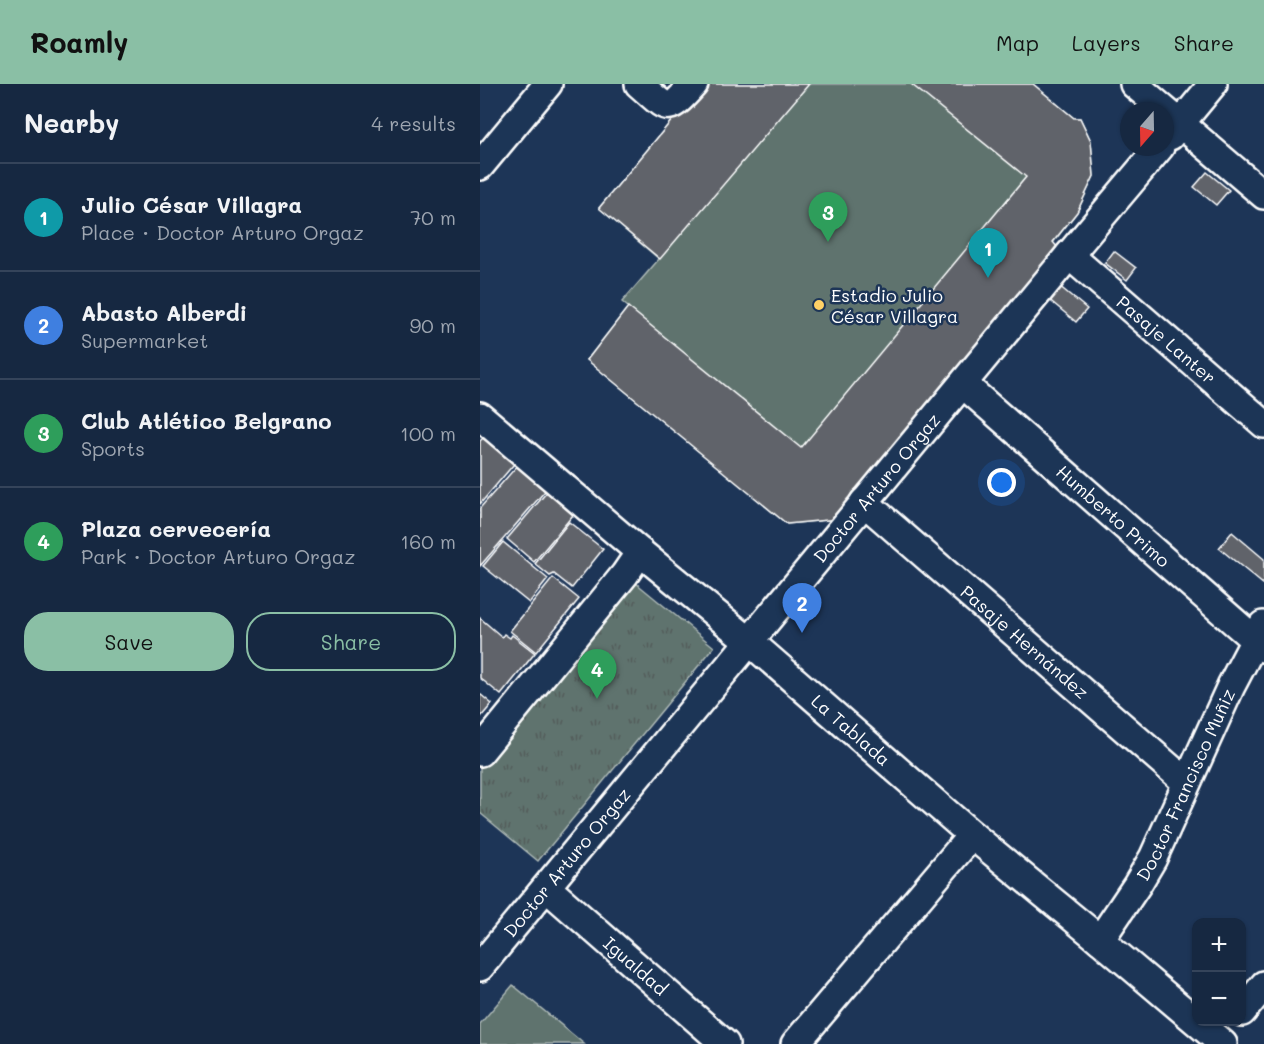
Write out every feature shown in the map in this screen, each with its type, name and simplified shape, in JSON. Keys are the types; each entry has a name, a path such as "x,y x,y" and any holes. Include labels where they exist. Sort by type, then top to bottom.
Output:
{"street":[{"path":"480,166 548,84"},
{"path":"639,84 660,102 670,106 675,105 694,84"},
{"path":"1134,84 1149,102"},
{"path":"1174,131 1213,84"},
{"path":"1174,133 1264,195"},
{"name":"Doctor Arturo Orgaz","path":"480,967 1152,156"},
{"name":"Pasaje Lanter","path":"1069,255 1264,424"},
{"name":"Humberto Primo","path":"963,384 1261,637"},
{"name":"La Tablada","path":"480,416 749,641 972,835 1222,1037"},
{"name":"Pasaje Hernández","path":"864,502 1186,782"},
{"path":"480,752 625,574 640,552"},
{"name":"Doctor Francisco Muñiz","path":"1100,939 1153,858 1186,782 1261,637"},
{"path":"795,1044 972,835"},
{"name":"Igualdad","path":"547,888 725,1044"},
{"path":"1246,1007 1264,985"}],"green space":[{"name":"Estadio Julio César Villagra","path":"702,84 1033,84 1074,118 1080,118 1091,141 1094,176 1077,212 838,519 787,524 587,360 628,307 622,302 659,259 599,208"},
{"path":"625,574 714,647 538,861 480,813 480,752"},
{"path":"513,985 584,1044 480,1044 480,1024"}],"building":[{"path":"702,84 809,84 660,259 599,208"},
{"path":"911,84 1033,84 1074,118 1080,118 1091,141 1094,176 1077,212 1053,242 1058,248 838,519 787,524 587,360 628,307 801,448 1026,177"},
{"path":"1207,172 1229,190 1216,205 1194,187"},
{"path":"1114,251 1136,268 1127,280 1105,263"},
{"path":"1058,285 1087,309 1076,322 1047,298"},
{"path":"483,438 514,464 480,504 480,441"},
{"path":"517,466 545,491 480,566 480,508"},
{"path":"547,492 573,515 534,562 507,539"},
{"path":"569,522 603,549 572,588 554,574 550,576 535,564"},
{"path":"1232,532 1264,559 1264,585 1219,548"},
{"path":"503,542 548,579 529,603 483,566"},
{"path":"553,578 579,599 536,652 510,631"},
{"path":"480,618 502,637 504,634 510,638 512,635 535,653 501,695 480,678"},
{"path":"480,694 492,704 480,718"}],"place":[{"name":"Club Atlético Belgrano","path":"828,242"},
{"name":"Julio César Villagra","path":"988,278"},
{"name":"Estadio Julio César Villagra","path":"819,305"},
{"name":"Abasto Alberdi","path":"802,633"},
{"name":"Plaza cervecería","path":"597,699"}]}
